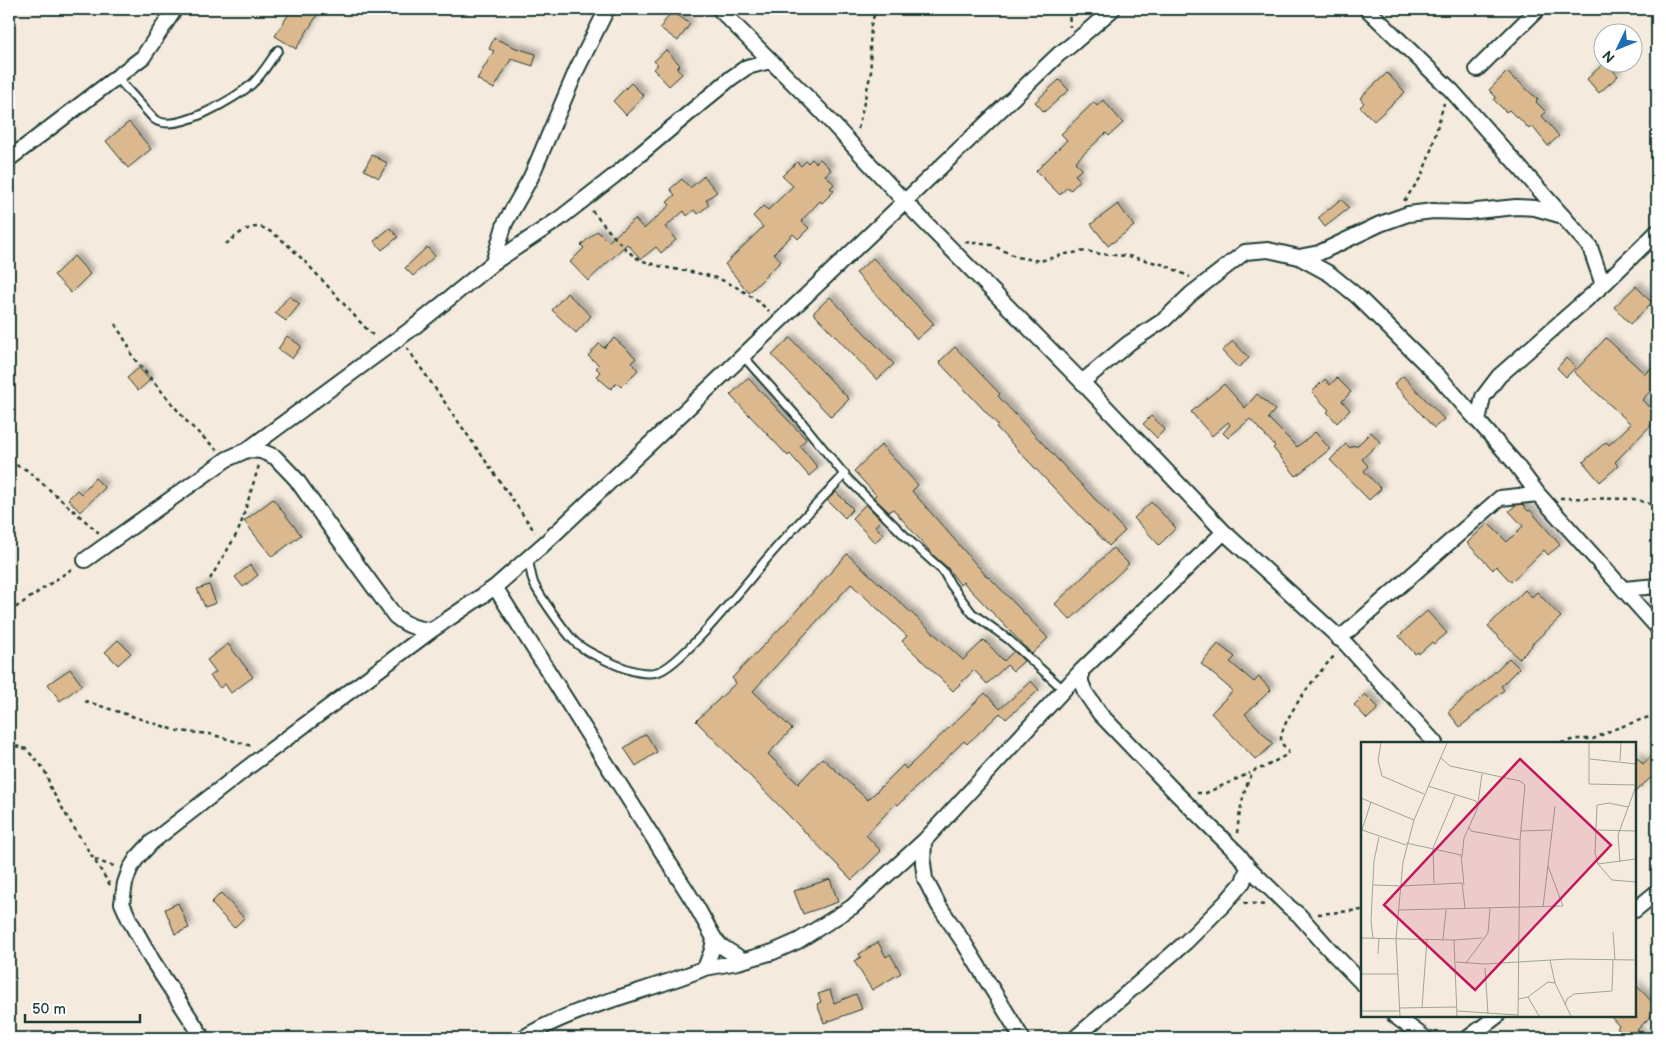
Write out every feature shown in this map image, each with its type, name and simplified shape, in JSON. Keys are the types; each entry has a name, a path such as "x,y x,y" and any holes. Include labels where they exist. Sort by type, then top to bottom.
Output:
{"street":[{"path":"9,159 143,57 175,9"},
{"path":"493,263 505,223 531,177 577,69 607,9"},
{"path":"719,9 1082,382 1224,532 1342,641 1434,742"},
{"path":"203,1038 152,960 122,903 124,883 130,869 152,842 432,630 496,587 743,356 904,200 1059,54 1113,9"},
{"path":"1368,9 1452,91 1590,247 1603,285"},
{"path":"1477,69 1538,9"},
{"path":"85,560 227,459 247,450 386,346 400,338 493,263 559,219 614,176 731,78 747,67 770,61"},
{"path":"1299,257 1319,253 1408,214 1467,212 1516,207 1535,208 1563,216"},
{"path":"1478,421 1483,397 1499,376 1603,285 1657,232"},
{"path":"1082,382 1129,343 1164,320 1205,283 1245,252 1268,250 1299,257 1330,274 1357,296 1439,378 1514,462 1540,496 1656,626"},
{"path":"247,450 260,451 275,456 296,479 395,616 404,624 432,630"},
{"path":"1342,641 1500,498 1540,496"},
{"path":"523,1038 576,1012 677,980 705,968 773,952 798,941 852,907 924,841 1082,671 1224,532"},
{"path":"1624,589 1657,586"},
{"path":"496,587 664,853 714,938 721,946 743,960"},
{"path":"1656,626 1657,610"},
{"path":"1082,671 1081,682 1085,692 1100,714 1239,855 1248,867 1294,911 1361,982"},
{"path":"924,841 923,862 925,879 939,906 1022,1038"},
{"path":"1075,1038 1186,942 1243,882 1248,867"},
{"path":"1243,882 1263,881"},
{"path":"1636,909 1657,892"},
{"path":"705,968 712,950 714,938"},
{"path":"1397,1017 1425,1038"},
{"path":"1468,1038 1496,1017"}],"lane":[{"path":"117,78 159,123 175,123 198,115 224,102 253,83 278,50"},
{"path":"743,356 845,474 909,540 943,571 972,613 1008,639 1064,690"},
{"path":"528,558 534,584 575,642 588,652 620,666 636,672 656,673 666,668 680,656 708,628 771,554 845,474"}],"path":[{"path":"856,148 858,122 871,72 871,25 876,9"},
{"path":"1391,220 1420,177 1437,134 1444,102 1452,91"},
{"path":"583,200 639,260 724,281 758,302 779,320"},
{"path":"226,244 239,233 249,228 260,227 270,232 291,248 367,330 386,346"},
{"path":"946,243 981,243 992,245 1017,257 1040,261 1086,251 1128,256 1165,265 1205,283"},
{"path":"115,324 128,345 132,356 189,424 227,459"},
{"path":"400,338 544,544"},
{"path":"210,579 235,537 246,511 253,480 259,465 268,454"},
{"path":"9,462 27,470 110,542"},
{"path":"1540,496 1634,499 1657,506"},
{"path":"9,612 62,578 85,560"},
{"path":"1239,855 1237,832 1247,781 1257,768 1263,768 1288,754 1288,750 1281,744 1281,738 1296,704 1342,641"},
{"path":"85,701 178,731 210,734 271,751"},
{"path":"1564,742 1575,739 1593,739 1657,714"},
{"path":"9,741 16,746 26,749 40,764 47,775 50,788 122,903"},
{"path":"1175,792 1206,793 1252,773"},
{"path":"93,858 106,864 130,869"},
{"path":"1225,903 1294,911 1361,910"}],"building":[{"path":"292,9 321,9 296,49 275,36"},
{"path":"672,11 690,24 678,41 660,28"},
{"path":"494,38 516,48 536,54 533,66 511,59 494,89 477,79 494,51 489,49"},
{"path":"666,50 680,65 677,68 682,74 669,86 653,69 658,65 654,61"},
{"path":"1507,72 1538,100 1536,102 1546,112 1542,116 1559,136 1548,146 1532,126 1529,129 1517,116 1509,110 1506,112 1494,100 1496,97 1489,90"},
{"path":"1594,72 1614,72 1618,76 1599,93 1587,79"},
{"path":"1387,73 1405,92 1374,121 1360,107 1364,103 1360,98"},
{"path":"1059,80 1069,90 1044,112 1035,102"},
{"path":"631,83 644,96 626,115 613,101"},
{"path":"1103,100 1123,123 1109,136 1106,133 1075,162 1082,169 1075,175 1080,180 1071,190 1067,187 1060,195 1036,171 1067,140 1061,134 1094,102 1097,106"},
{"path":"129,122 151,149 128,168 106,141"},
{"path":"372,155 387,163 379,178 364,170"},
{"path":"812,159 816,163 820,159 831,170 825,175 834,184 830,188 834,191 822,203 820,201 801,221 809,228 798,239 793,234 774,253 781,261 749,293 725,264 763,227 753,216 763,206 768,210 793,186 782,176 797,162 801,166 806,161 808,163"},
{"path":"704,176 717,192 706,200 709,205 698,214 694,210 687,216 684,211 665,227 676,240 661,253 656,247 641,259 627,244 588,281 570,262 584,248 581,245 597,231 608,242 635,219 644,229 670,205 667,202 675,195 670,189 682,179 690,188"},
{"path":"1341,199 1349,208 1325,227 1318,218"},
{"path":"1118,204 1134,226 1108,246 1091,224"},
{"path":"390,228 398,237 382,250 374,241"},
{"path":"427,247 435,256 413,276 405,268"},
{"path":"74,256 90,274 71,293 54,275"},
{"path":"873,258 934,324 917,339 856,273"},
{"path":"1636,286 1652,303 1630,324 1614,307"},
{"path":"567,293 591,316 576,333 552,310"},
{"path":"289,296 300,304 286,321 275,313"},
{"path":"830,297 894,364 877,380 813,313"},
{"path":"287,336 301,346 292,359 278,349"},
{"path":"614,338 636,358 631,363 638,370 621,387 617,383 611,389 596,376 600,372 596,368 599,365 588,356 599,344 604,348"},
{"path":"790,338 849,399 831,417 772,355"},
{"path":"1606,338 1645,374 1651,368 1657,374 1657,384 1642,400 1657,415 1657,419 1615,462 1618,466 1600,482 1583,462 1606,442 1609,445 1631,424 1574,372"},
{"path":"1233,341 1249,358 1238,368 1222,351"},
{"path":"955,347 1000,394 998,396 1125,531 1109,546 996,427 998,425 939,362"},
{"path":"1566,358 1576,367 1566,377 1557,368"},
{"path":"139,368 150,380 138,391 127,378"},
{"path":"1403,376 1444,419 1434,428 1394,384"},
{"path":"748,378 806,439 800,446 818,468 809,476 790,454 788,456 730,395"},
{"path":"1337,378 1351,392 1342,401 1350,410 1337,423 1327,412 1329,410 1312,392 1325,379 1330,385"},
{"path":"1224,384 1245,408 1257,394 1275,410 1268,418 1297,447 1315,432 1330,449 1296,476 1273,448 1275,446 1250,419 1228,438 1223,433 1230,425 1228,422 1212,436 1191,412"},
{"path":"1151,416 1165,429 1157,438 1143,424"},
{"path":"1371,432 1380,442 1362,459 1368,466 1364,471 1381,489 1369,500 1330,460 1346,444 1350,448 1354,445 1356,447"},
{"path":"881,445 918,485 912,491 988,578 1048,638 1032,654 963,582 960,585 947,567 935,557 893,509 889,512 873,497 876,495 854,471"},
{"path":"95,478 105,488 80,512 68,499 77,490 81,494"},
{"path":"836,492 853,509 845,518 827,500"},
{"path":"273,499 301,535 272,557 244,521"},
{"path":"1151,502 1176,528 1159,545 1134,518"},
{"path":"866,504 881,520 875,526 883,534 875,543 852,518"},
{"path":"1522,504 1528,511 1530,510 1560,545 1548,555 1544,550 1511,582 1496,566 1493,570 1467,543 1488,523 1507,542 1523,526 1509,511 1516,505"},
{"path":"1113,548 1129,564 1070,620 1055,604"},
{"path":"847,554 963,660 984,640 1004,661 1014,651 1024,661 1013,671 1007,665 987,684 974,670 953,691 902,641 907,636 851,584 753,691 792,729 768,754 798,784 822,758 868,800 903,765 906,769 985,693 1000,709 1031,681 1039,690 1006,719 1000,713 967,744 964,741 898,805 896,803 866,835 881,851 852,880 696,721 736,683 732,678 790,618"},
{"path":"250,565 258,575 243,587 235,577"},
{"path":"209,585 216,603 205,607 197,589"},
{"path":"1525,590 1532,597 1537,592 1561,617 1519,659 1488,626"},
{"path":"1427,611 1447,633 1434,644 1432,642 1419,654 1418,652 1415,654 1399,636"},
{"path":"118,640 131,653 118,665 105,652"},
{"path":"228,644 253,677 231,693 225,684 220,688 210,676 216,672 207,660"},
{"path":"1218,644 1235,657 1230,662 1254,682 1259,677 1271,690 1245,714 1273,744 1256,760 1211,713 1233,691 1201,664"},
{"path":"1509,658 1519,668 1501,686 1504,690 1460,727 1448,712"},
{"path":"70,669 82,685 60,701 48,684"},
{"path":"1365,694 1379,708 1367,719 1354,705"},
{"path":"646,734 657,752 636,766 624,748"},
{"path":"1657,751 1657,772 1636,791 1636,756 1643,764"},
{"path":"830,879 838,902 803,914 794,891"},
{"path":"221,893 244,918 234,928 211,903"},
{"path":"178,903 189,928 175,934 165,909"},
{"path":"878,942 886,957 890,954 901,973 872,990 854,961 861,957 859,954"},
{"path":"1636,985 1657,1007 1657,1010 1637,1030 1645,1038 1626,1038 1617,1028 1619,1026 1611,1017 1636,1017"},
{"path":"830,990 834,1003 856,994 862,1009 824,1023 817,1004 821,1002 818,994"}]}
